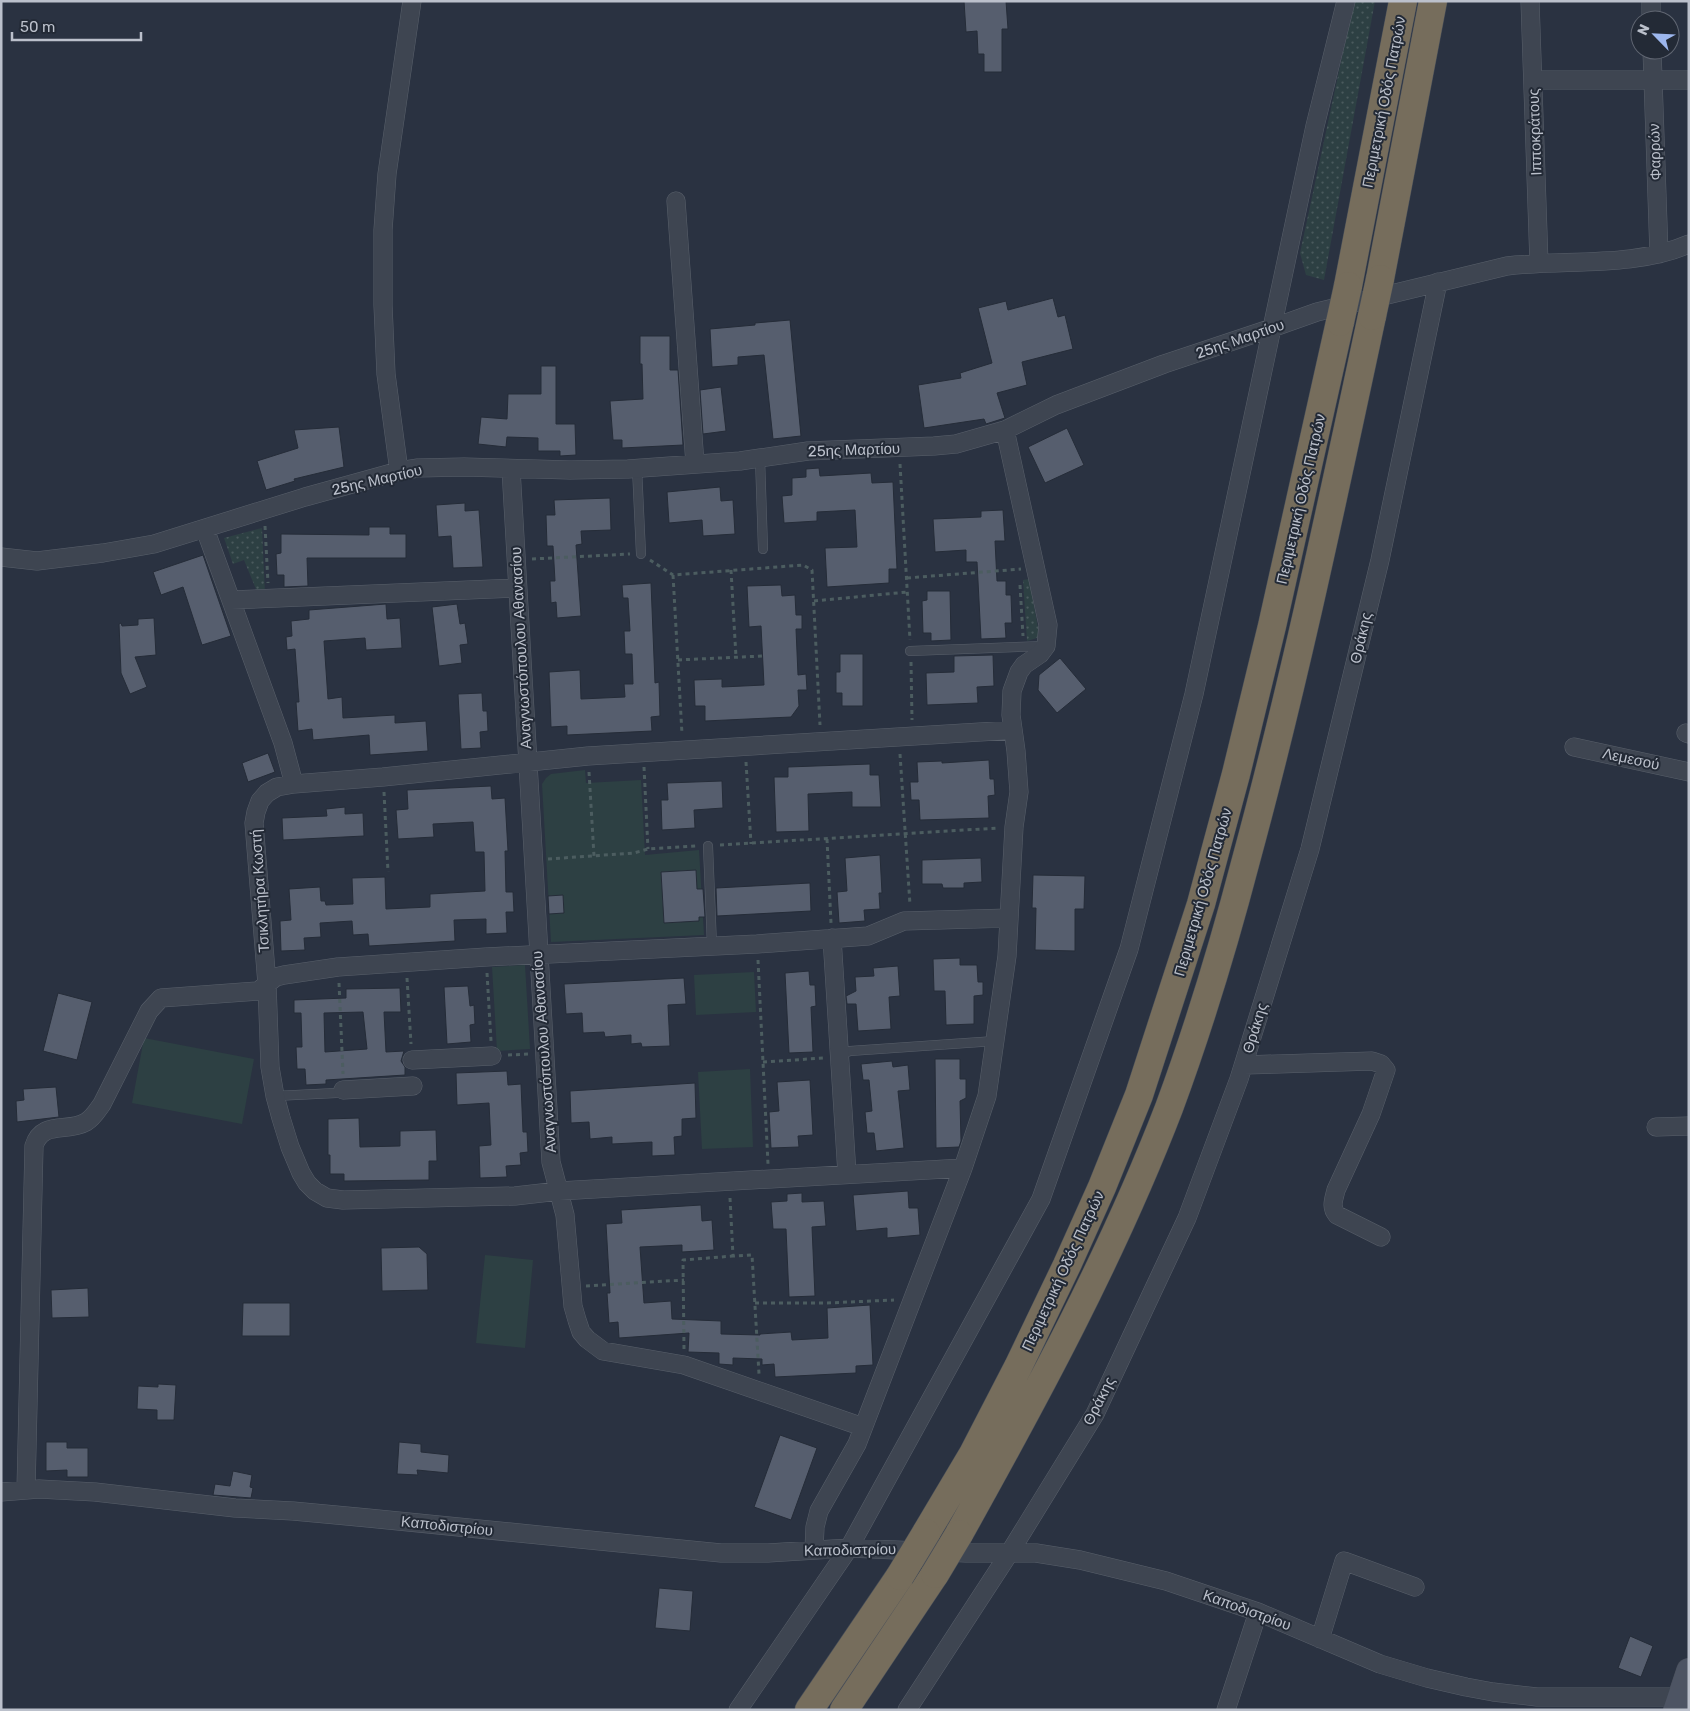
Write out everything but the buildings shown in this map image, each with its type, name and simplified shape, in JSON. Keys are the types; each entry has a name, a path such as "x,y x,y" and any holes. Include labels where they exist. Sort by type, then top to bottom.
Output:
{"highway":[{"name":"Περιμετρική Οδός Πατρών","path":"809,1710 900,1576 973,1454 1022,1359 1067,1265 1102,1187 1139,1095 1201,904 1236,774 1272,626 1348,286 1403,1"},
{"name":"Περιμετρική Οδός Πατρών","path":"844,1710 936,1574 1020,1424 1093,1282 1131,1199 1169,1108 1200,1017 1232,913 1268,781 1303,633 1380,279 1433,1"}],"main road":[{"path":"1678,1703 1689,1671"}],"street":[{"path":"399,471 386,374 383,305 383,230 387,174 412,1"},
{"path":"738,1710 849,1548 1040,1199 1129,949 1194,694 1313,134 1346,1"},
{"name":"Ιπποκράτους","path":"1530,1 1539,263"},
{"name":"Φαρρών","path":"1652,60 1659,254"},
{"path":"1533,80 1689,80"},
{"path":"676,201 695,464"},
{"name":"25ης Μαρτίου","path":"1,557 37,561 103,553 154,544 399,471 440,467 584,470 637,468 760,458 808,451 956,444 1005,430 1056,405 1164,364 1317,312 1507,266 1612,261 1659,254 1689,244"},
{"name":"Θράκης","path":"907,1710 1010,1552 1095,1414 1187,1218 1244,1065 1310,850 1380,560 1438,282"},
{"path":"814,1549 815,1527 819,1511 851,1456 863,1427 963,1168 987,1096 1006,965 1014,827 1018,792 1011,703 1015,680 1024,665 1040,654 1046,646 1048,634 1048,619 1005,430"},
{"name":"Αναγνωστόπουλου Αθανασίου","path":"511,469 550,1162 565,1215 571,1287 577,1320 582,1332 594,1345 603,1350 684,1366 863,1427"},
{"path":"206,529 285,750 294,784"},
{"path":"231,600 517,588"},
{"name":"Τσικλητήρα Κωστή","path":"559,1191 515,1196 343,1200 327,1198 315,1191 307,1183 296,1162 275,1096 268,1048 267,984 254,823 260,801 267,793 277,787 294,784 383,777 527,761 643,752 1013,730"},
{"name":"Λεμεσού","path":"1574,747 1689,772"},
{"path":"26,1490 34,1146 40,1135 46,1131 80,1125 92,1118 102,1104 149,1011 161,998 258,991 276,977 284,974 338,966 757,944 868,936 904,921 911,920 1009,918"},
{"path":"832,938 846,1174"},
{"path":"412,1060 492,1056"},
{"path":"1244,1065 1372,1061 1382,1064 1386,1070 1379,1095 1342,1176 1332,1205 1333,1211 1337,1215 1381,1237"},
{"path":"343,1090 413,1086"},
{"path":"1656,1127 1689,1126"},
{"path":"559,1191 963,1168"},
{"name":"Καποδιστρίου","path":"1,1492 26,1490 95,1492 235,1508 368,1518 721,1554 849,1548 966,1553 1036,1553 1080,1560 1166,1581 1258,1612 1399,1670 1493,1692 1678,1703"},
{"path":"1320,1639 1344,1560 1415,1587"},
{"path":"1226,1710 1258,1612"}],"lane":[{"path":"760,458 763,549"},
{"path":"637,468 641,554"},
{"path":"910,651 1046,646"},
{"path":"708,846 712,946"},
{"path":"839,1055 850,1052 994,1042"},
{"path":"275,1096 336,1093 343,1090"}],"path":[{"path":"900,448 910,651 906,736 906,835 911,920"},
{"path":"264,510 269,598"},
{"path":"516,559 641,554 673,575 803,565 812,570 820,741"},
{"path":"906,578 1036,568"},
{"path":"731,570 736,658"},
{"path":"673,575 682,750"},
{"path":"1020,578 1023,646"},
{"path":"814,601 907,592"},
{"path":"678,660 762,656"},
{"path":"745,747 750,844"},
{"path":"643,752 648,849"},
{"path":"588,756 594,856"},
{"path":"383,777 388,872"},
{"path":"533,860 634,853 648,849 906,835 1014,827"},
{"path":"826,839 832,938"},
{"path":"757,944 769,1180"},
{"path":"486,957 492,1056 544,1053"},
{"path":"406,962 412,1060"},
{"path":"338,966 343,1090"},
{"path":"763,1062 830,1058 839,1055"},
{"path":"729,1182 733,1256"},
{"path":"684,1366 683,1260 752,1255 759,1392"},
{"path":"571,1287 684,1280"},
{"path":"755,1303 827,1303 913,1299"}],"shaded area":[{"path":"1354,1 1375,1 1324,280 1306,275 1300,253"},
{"path":"262,528 265,594 258,594 244,560 233,564 224,538"},
{"path":"1029,579 1039,633 1037,638 1027,641 1023,580"},
{"path":"585,770 586,783 641,780 645,855 699,850 704,935 551,942 542,784 551,774"},
{"path":"525,965 530,1049 497,1051 492,967"},
{"path":"754,972 756,1012 696,1015 694,975"},
{"path":"144,1038 254,1059 242,1124 132,1103"},
{"path":"750,1069 753,1147 702,1149 698,1072"},
{"path":"485,1255 533,1260 525,1348 476,1343"}]}
